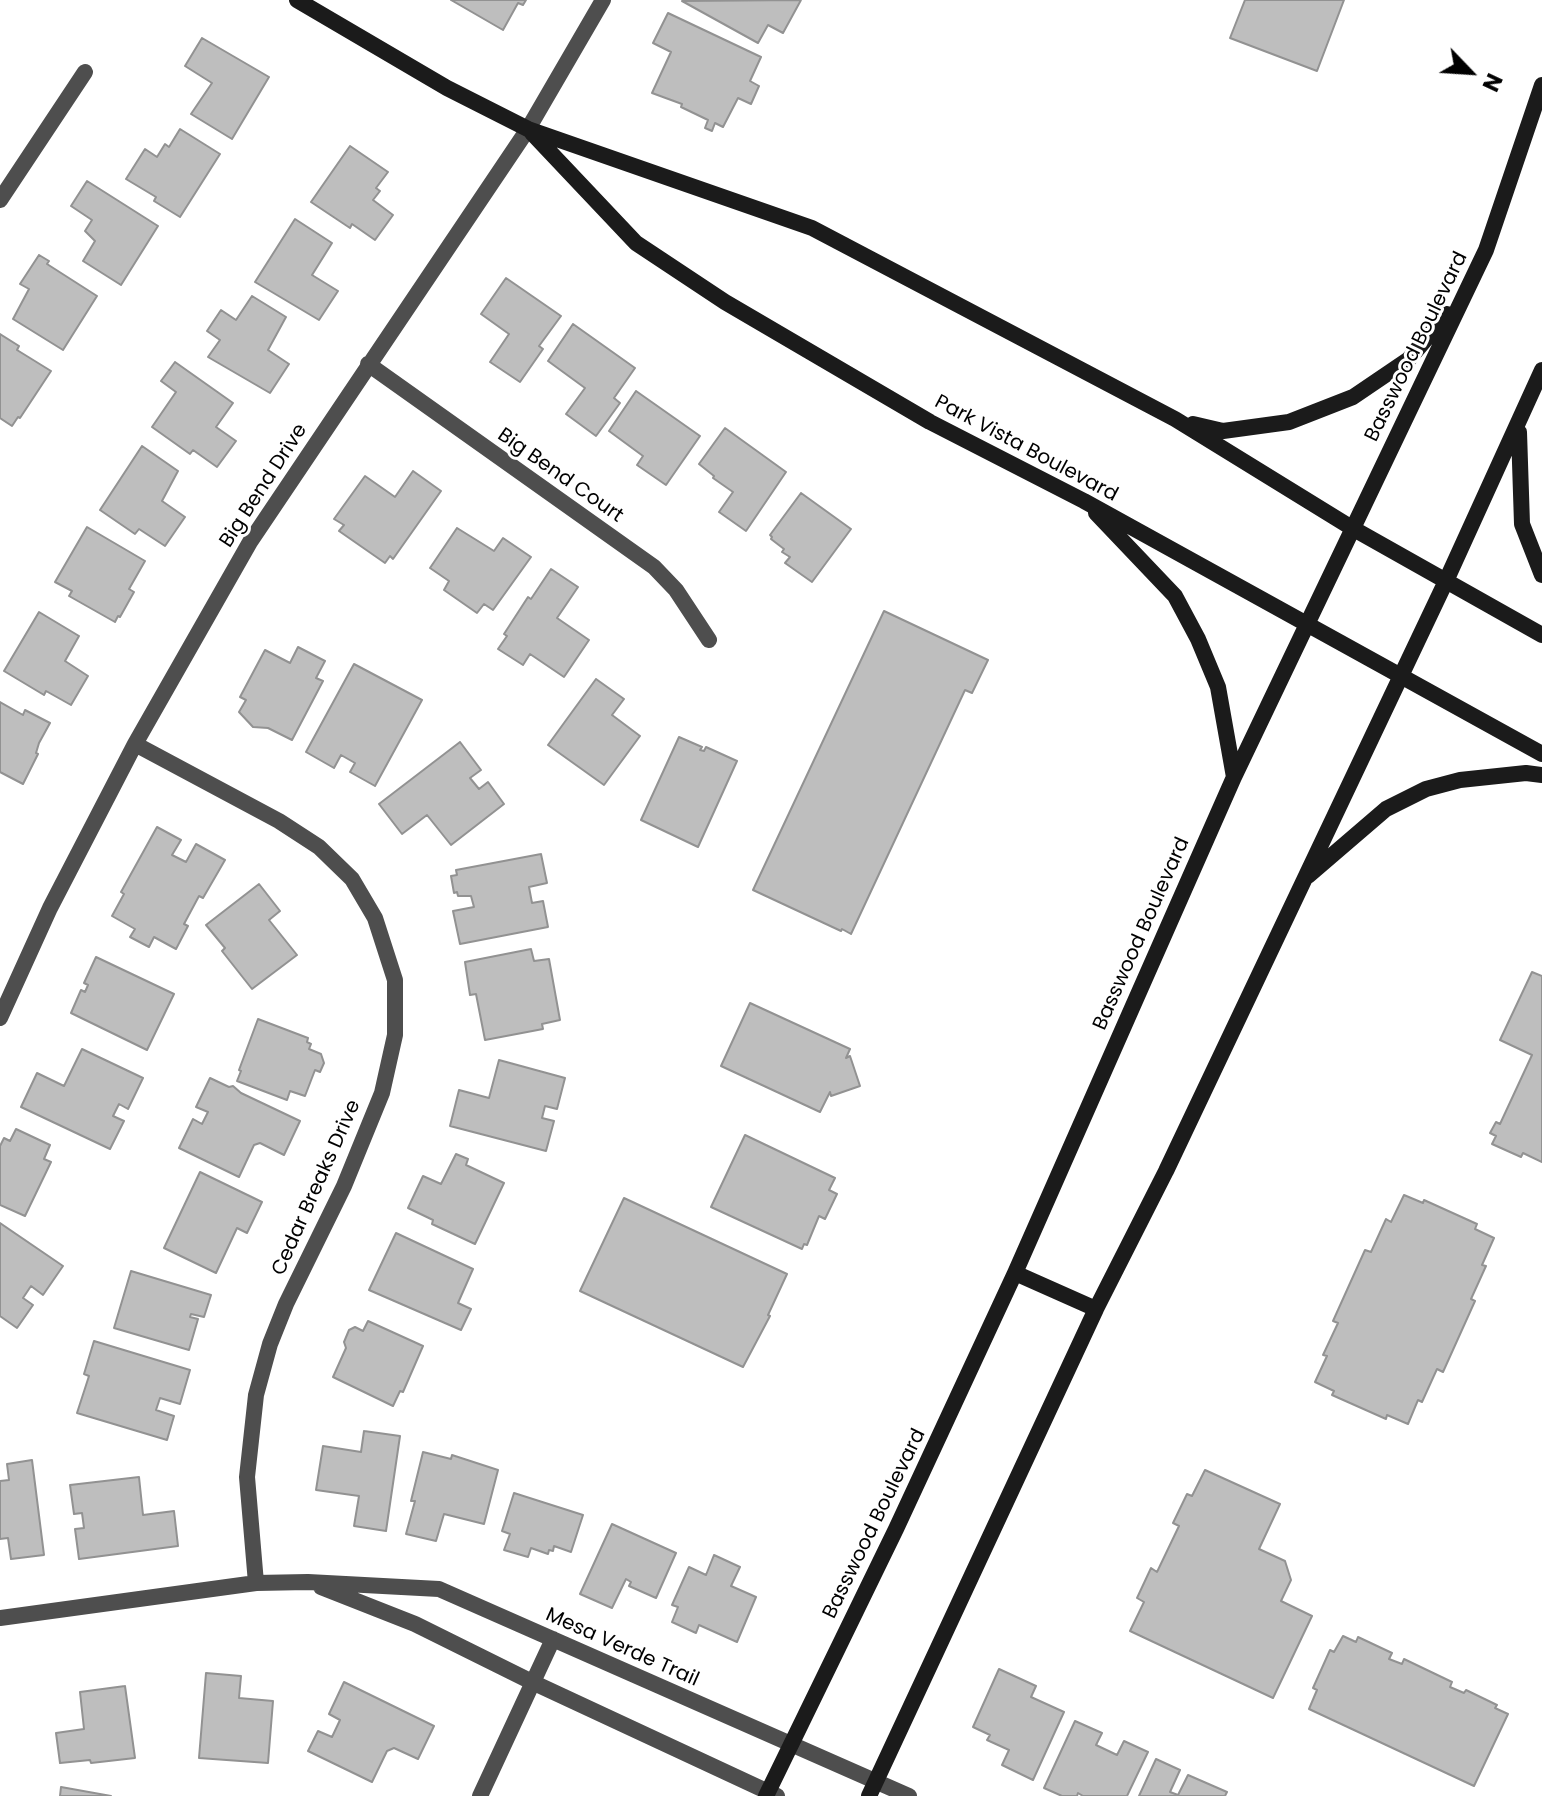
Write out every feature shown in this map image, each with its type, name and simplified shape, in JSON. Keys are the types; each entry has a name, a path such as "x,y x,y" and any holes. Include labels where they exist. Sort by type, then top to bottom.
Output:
{"main road":[{"name":"Park Vista Boulevard","path":"297,0 447,88 528,129 812,228 1175,419 1352,528 1542,635"},
{"name":"Basswood Boulevard","path":"770,1795 791,1744 903,1515 1015,1273 1234,777 1486,250 1542,85"},
{"name":"Park Vista Boulevard","path":"528,129 636,243 725,302 916,414 1084,501 1542,754"},
{"path":"1175,419 1223,431 1289,422 1353,397 1409,359 1464,295"},
{"path":"872,1789 1096,1309 1166,1171 1446,581 1542,370"},
{"path":"1519,424 1518,478 1522,524 1542,575"},
{"path":"1084,501 1175,596 1198,639 1218,687 1234,777"},
{"path":"1303,879 1386,809 1426,789 1460,780 1526,773 1542,775"},
{"path":"1015,1273 1096,1309"}],"street":[{"name":"Big Bend Drive","path":"0,1018 50,908 135,744 250,542 528,129 603,0"},
{"path":"0,200 85,72"},
{"name":"Big Bend Court","path":"368,364 654,567 676,590 709,640"},
{"name":"Cedar Breaks Drive","path":"135,744 279,821 319,847 352,879 375,918 395,980 395,1035 382,1093 344,1186 286,1304 270,1344 256,1395 247,1477 256,1583"},
{"name":"Mesa Verde Trail","path":"308,1582 415,1624 770,1795"},
{"name":"Mesa Verde Trail","path":"0,1618 256,1583 308,1582 439,1589 791,1744 872,1789 909,1796"},
{"path":"480,1796 553,1639"}],"building":[{"path":"451,0 526,0 523,5 518,3 503,30"},
{"path":"801,0 783,33 768,25 758,43 682,1"},
{"path":"1245,0 1344,0 1317,71 1230,38"},
{"path":"668,13 761,57 750,81 759,86 751,104 738,98 723,127 715,123 712,131 705,128 708,120 681,107 682,104 652,93 671,52 653,43"},
{"path":"202,38 269,77 232,139 191,114 212,83 185,66"},
{"path":"180,129 220,154 180,217 154,201 156,197 126,179 145,149 157,157 165,144 169,147"},
{"path":"350,146 388,172 376,188 380,191 373,200 393,215 375,240 352,224 350,228 311,202"},
{"path":"87,181 158,226 121,285 83,261 95,241 85,231 92,220 71,206"},
{"path":"295,219 332,243 312,275 338,291 319,320 255,282"},
{"path":"39,255 49,261 47,264 97,296 63,350 13,319 29,289 20,284"},
{"path":"506,278 561,316 539,346 543,349 520,382 490,362 509,334 481,314"},
{"path":"252,296 286,317 268,350 289,364 270,393 208,357 220,340 207,331 221,310 236,320"},
{"path":"573,324 635,368 614,398 620,403 596,436 566,414 585,388 548,361"},
{"path":"0,334 19,346 17,350 51,371 12,426 0,418"},
{"path":"175,362 233,403 216,427 236,441 217,467 193,450 190,454 152,427 176,392 161,381"},
{"path":"636,391 700,436 666,485 637,465 643,456 609,431"},
{"path":"725,428 786,472 746,531 719,512 733,492 699,464"},
{"path":"142,446 178,471 162,501 185,517 165,546 139,529 135,534 100,510"},
{"path":"413,471 441,491 393,559 390,556 385,563 339,531 344,525 334,519 365,476 395,497"},
{"path":"801,493 851,529 812,582 785,563 790,557 782,552 784,549 770,535"},
{"path":"87,527 145,561 129,589 134,592 115,622 69,596 72,591 55,582"},
{"path":"457,528 494,551 503,538 531,557 493,610 484,604 477,613 444,590 449,581 430,568"},
{"path":"551,569 578,587 557,618 589,640 564,677 530,654 523,665 498,649 528,597 531,599"},
{"path":"884,611 988,660 972,693 965,690 851,934 753,890"},
{"path":"39,612 79,636 65,661 88,676 71,705 46,691 44,695 4,671"},
{"path":"298,647 325,661 316,678 323,681 292,740 268,728 253,727 239,712 246,700 240,697 265,650 290,663"},
{"path":"354,664 422,700 375,786 350,772 355,763 341,755 334,768 306,752"},
{"path":"596,679 624,699 612,715 640,736 604,785 548,745"},
{"path":"0,702 23,715 25,710 50,723 23,784 0,772"},
{"path":"679,737 702,747 700,750 704,751 706,747 737,761 698,847 641,820"},
{"path":"460,742 481,770 470,778 479,789 488,782 504,804 451,845 427,815 402,834 379,804"},
{"path":"157,827 181,840 172,855 186,862 196,844 225,860 203,898 199,896 184,924 188,926 176,949 154,937 149,947 130,937 135,929 112,916 124,894 121,892"},
{"path":"541,854 547,883 529,887 532,903 543,901 548,927 460,944 453,911 474,907 471,896 454,893 451,876 457,875 456,870"},
{"path":"259,884 280,911 269,920 297,955 252,989 206,925"},
{"path":"531,949 534,961 549,959 560,1020 542,1024 543,1029 485,1040 476,994 470,995 465,962"},
{"path":"96,957 174,994 147,1050 71,1013 81,990 85,992 88,985 84,983"},
{"path":"1532,972 1542,976 1542,1162 1523,1153 1521,1157 1492,1144 1496,1136 1490,1133 1496,1122 1500,1124 1532,1055 1500,1040"},
{"path":"750,1003 850,1049 846,1058 850,1056 860,1086 831,1096 830,1092 820,1112 721,1066"},
{"path":"258,1019 308,1038 307,1042 311,1044 309,1049 321,1054 324,1063 320,1072 315,1070 305,1096 290,1091 287,1100 237,1081"},
{"path":"82,1049 143,1078 128,1109 119,1104 113,1116 124,1121 110,1149 21,1107 37,1073 64,1086"},
{"path":"499,1060 565,1078 557,1109 545,1106 542,1118 554,1121 546,1151 450,1126 459,1090 489,1098"},
{"path":"210,1078 233,1086 241,1093 300,1121 284,1155 260,1143 254,1145 239,1177 179,1148 193,1119 202,1124 208,1112 196,1107"},
{"path":"16,1129 50,1145 44,1159 51,1162 25,1216 0,1205 0,1146 4,1138 10,1141"},
{"path":"745,1135 835,1178 829,1190 837,1194 825,1219 819,1216 807,1245 804,1244 802,1249 711,1207"},
{"path":"456,1154 468,1159 466,1165 504,1183 475,1244 432,1224 433,1220 408,1208 423,1176 441,1184"},
{"path":"200,1172 262,1202 247,1233 237,1228 216,1273 164,1248"},
{"path":"1404,1195 1423,1203 1424,1200 1477,1224 1475,1229 1494,1238 1471,1299 1475,1301 1443,1372 1437,1369 1408,1424 1387,1415 1386,1419 1332,1395 1334,1391 1315,1382 1338,1323 1333,1321 1365,1250 1371,1252 1386,1219 1391,1222"},
{"path":"624,1198 787,1274 770,1316 743,1367 580,1291"},
{"path":"0,1223 63,1266 43,1295 31,1286 23,1298 33,1305 17,1328 0,1316"},
{"path":"396,1233 473,1269 458,1303 471,1309 461,1330 369,1290"},
{"path":"131,1271 211,1295 204,1317 191,1314 190,1317 198,1319 189,1350 114,1328"},
{"path":"368,1321 423,1346 403,1392 400,1391 393,1406 333,1377 346,1348 344,1342 349,1330 355,1327 363,1331"},
{"path":"94,1341 190,1370 180,1404 160,1398 156,1410 174,1416 167,1440 77,1413 89,1376 84,1374"},
{"path":"364,1431 400,1436 386,1531 354,1526 359,1496 316,1490 323,1446 361,1452"},
{"path":"423,1452 451,1459 452,1455 498,1470 484,1524 444,1514 436,1541 406,1534"},
{"path":"32,1460 44,1555 11,1559 8,1538 0,1539 0,1481 9,1480 7,1464"},
{"path":"1205,1470 1280,1504 1259,1549 1285,1561 1291,1580 1281,1601 1312,1616 1273,1698 1130,1631 1144,1602 1137,1598 1151,1568 1157,1572 1179,1526 1173,1523 1187,1494 1192,1496"},
{"path":"139,1477 143,1515 174,1511 178,1546 79,1559 75,1529 84,1528 82,1513 74,1514 70,1485"},
{"path":"514,1493 583,1515 571,1552 554,1546 548,1554 531,1548 528,1557 504,1550 510,1534 502,1531"},
{"path":"612,1524 676,1553 656,1598 629,1586 631,1582 626,1579 612,1608 580,1594"},
{"path":"714,1555 740,1567 731,1586 756,1597 737,1642 699,1625 696,1633 672,1622 678,1607 672,1605 689,1567 706,1575"},
{"path":"1343,1636 1356,1642 1358,1637 1392,1653 1389,1659 1402,1664 1404,1659 1452,1682 1450,1687 1464,1693 1466,1690 1508,1714 1474,1786 1309,1709 1317,1690 1313,1688 1330,1650 1334,1652"},
{"path":"999,1669 1036,1686 1031,1697 1064,1712 1033,1780 1002,1765 1009,1750 987,1740 990,1735 973,1727"},
{"path":"206,1673 241,1676 239,1698 273,1701 268,1763 199,1758"},
{"path":"344,1682 434,1726 418,1759 394,1748 387,1751 372,1782 308,1751 318,1731 332,1737 340,1720 329,1714"},
{"path":"125,1686 135,1758 60,1763 56,1733 84,1729 80,1692"},
{"path":"1075,1721 1102,1733 1096,1745 1117,1755 1124,1741 1148,1752 1127,1796 1083,1796 1078,1793 1077,1796 1062,1796 1044,1788"},
{"path":"1156,1759 1180,1770 1170,1792 1178,1795 1188,1775 1227,1792 1225,1796 1139,1796"},
{"path":"61,1787 111,1796 60,1796"}]}
